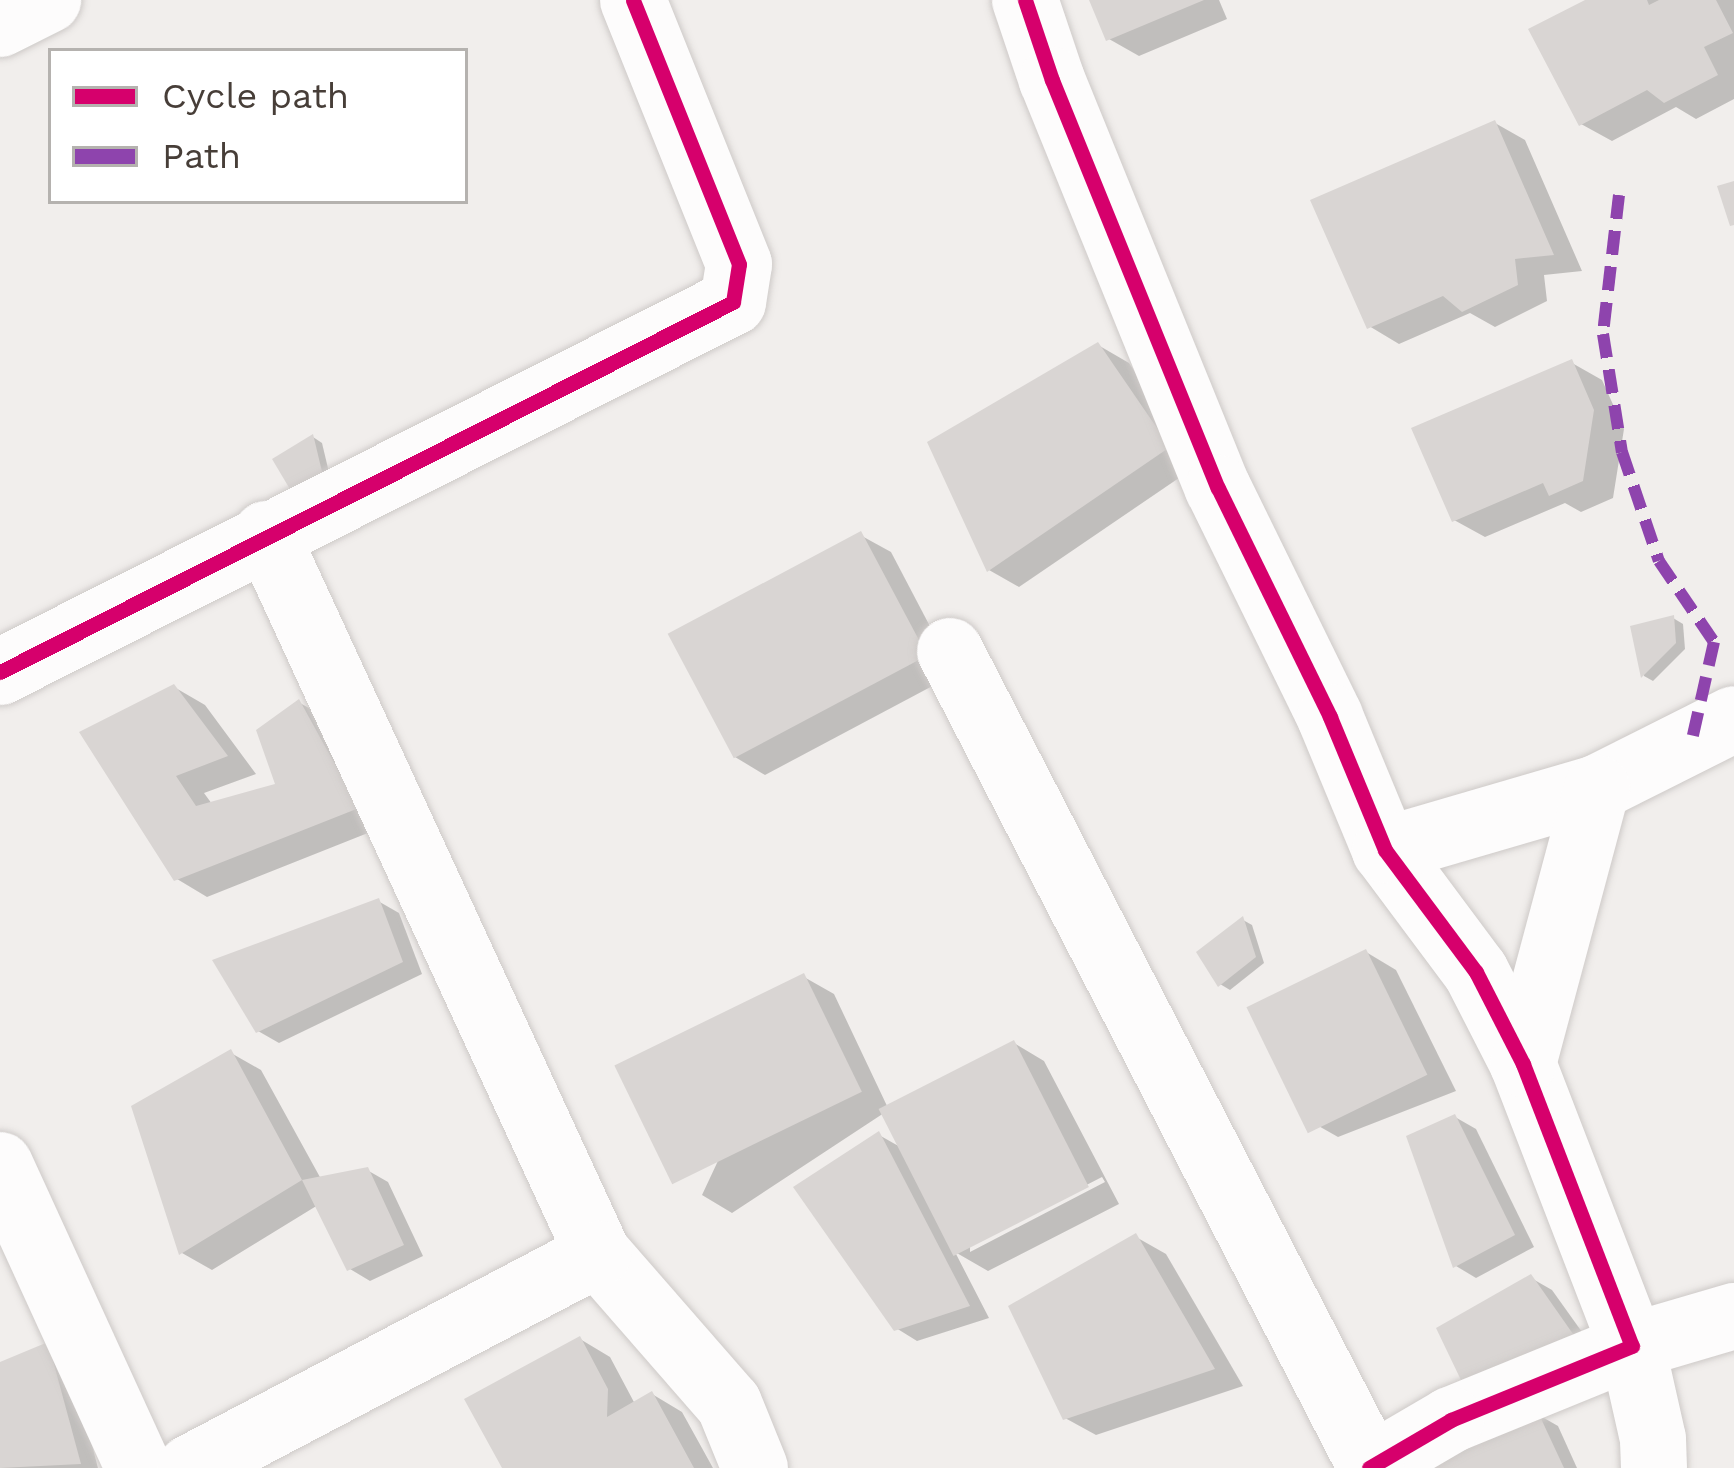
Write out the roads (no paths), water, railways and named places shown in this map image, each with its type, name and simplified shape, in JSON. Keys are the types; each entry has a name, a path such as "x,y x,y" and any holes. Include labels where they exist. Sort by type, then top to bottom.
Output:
{"street":[{"path":"0,24 49,0"},
{"path":"0,672 734,302 739,264 633,0"},
{"path":"1024,0 1218,488 1330,718 1385,850 1477,972 1523,1064 1632,1346 1653,1439 1654,1468"},
{"path":"266,534 598,1254 729,1404 755,1468"},
{"path":"950,651 1370,1467 1451,1420 1632,1346 1734,1316"},
{"path":"1385,850 1598,788 1734,718"},
{"path":"1523,1064 1598,788"},
{"path":"0,1165 139,1468"},
{"path":"190,1468 598,1254"}]}
